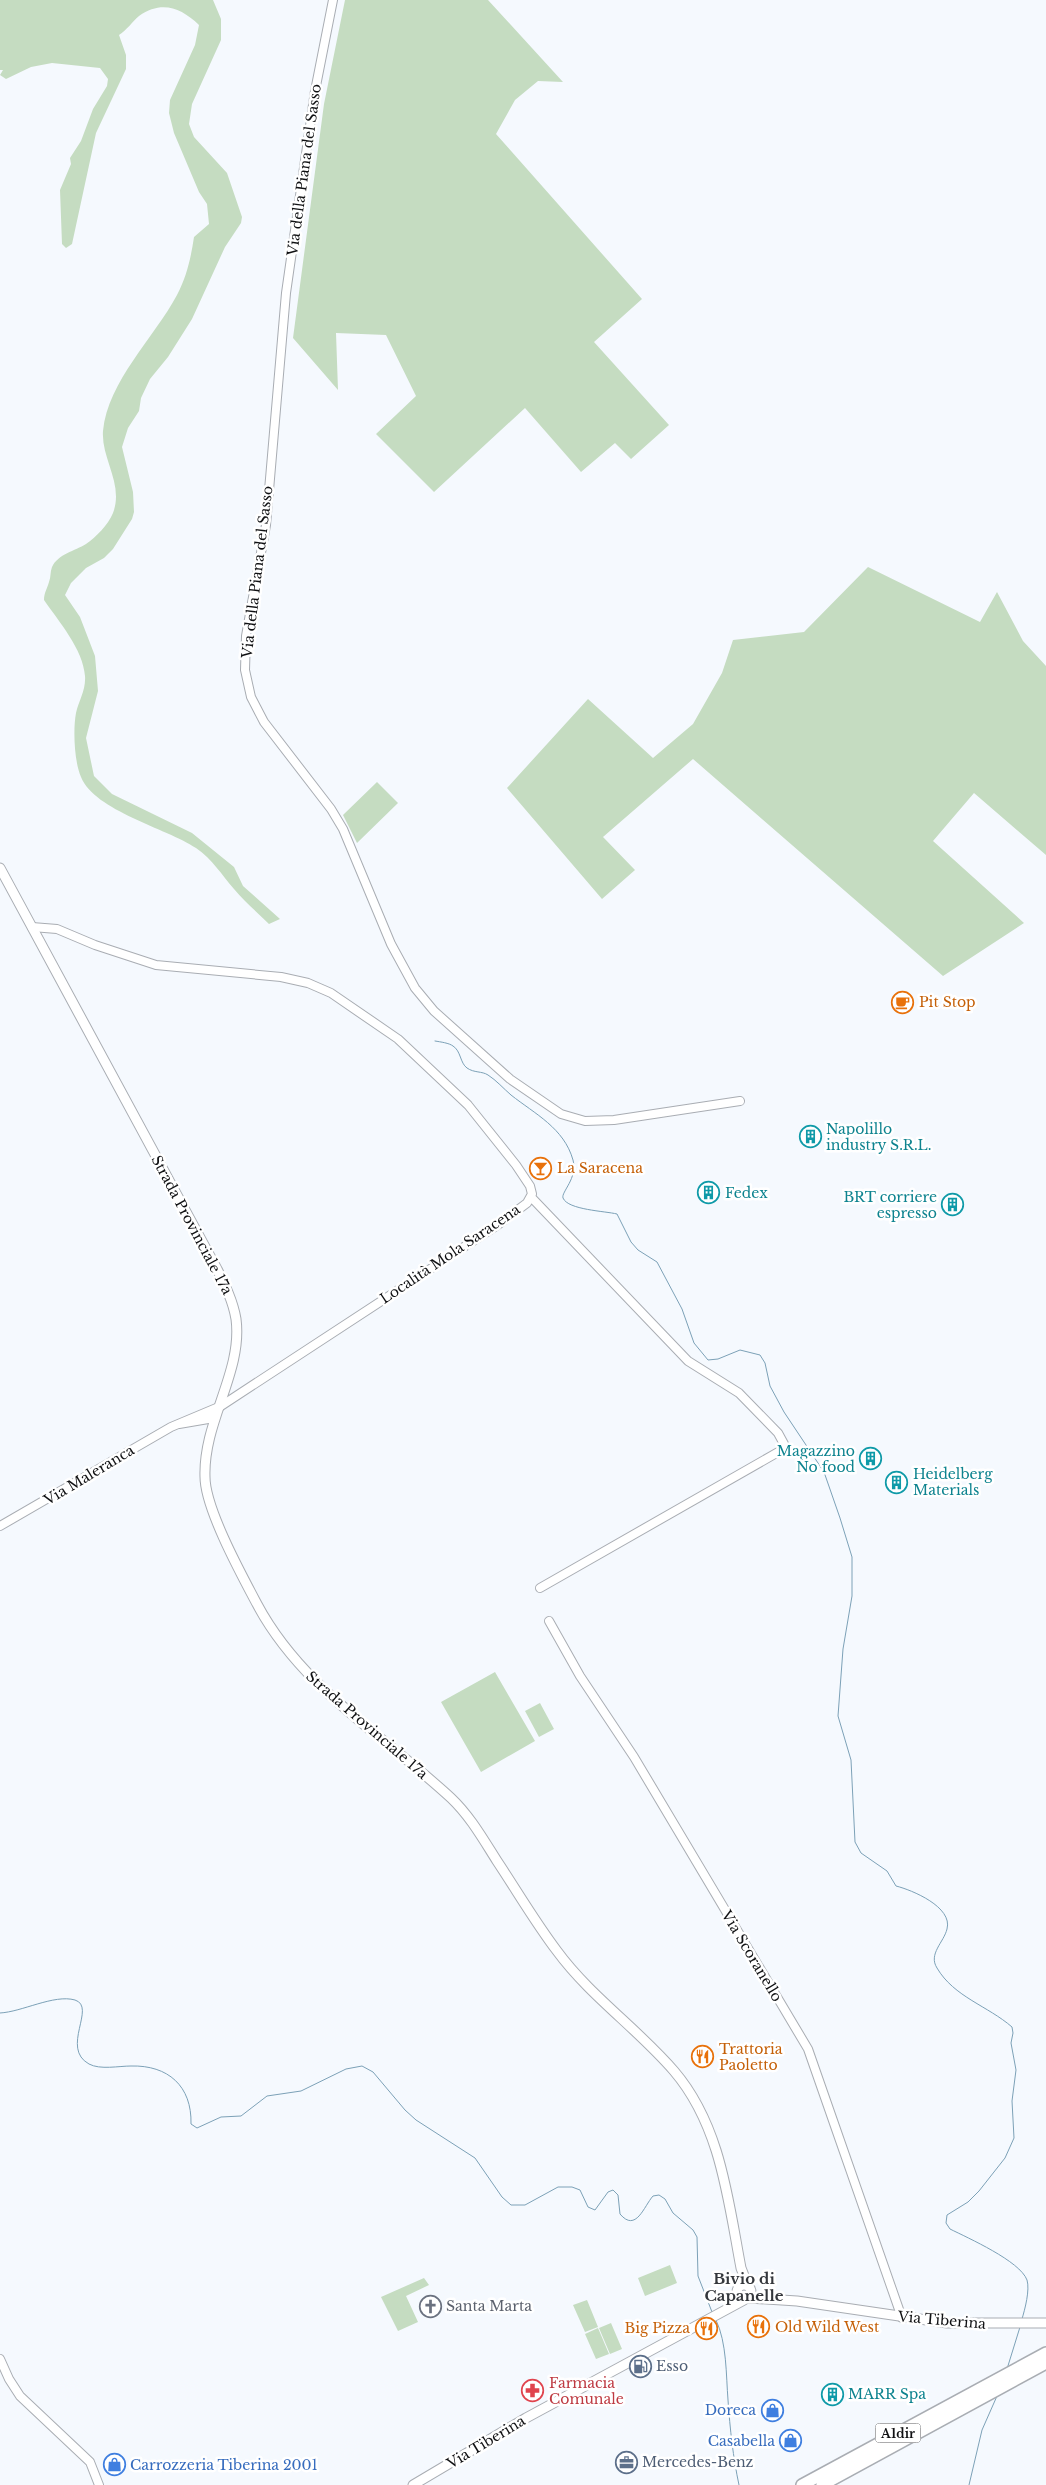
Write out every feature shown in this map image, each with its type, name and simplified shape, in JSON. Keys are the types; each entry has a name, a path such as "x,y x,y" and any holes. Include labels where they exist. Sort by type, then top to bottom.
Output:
{"highway":[{"name":"A1dir","path":"802,2485 1046,2353"},
{"name":"A1dir","path":"822,2485 1046,2364"}],"main road":[{"name":"Strada Provinciale 17a","path":"0,868 217,1268 230,1298 236,1321 236,1340 230,1370 214,1418 205,1459 207,1494 227,1542 267,1621 290,1653 317,1683 463,1810 561,1957 663,2060 683,2083 703,2116 716,2152 745,2292"},
{"name":"Via Tiberina","path":"413,2485 526,2418 724,2309 745,2292 769,2298 927,2321 1031,2321"},
{"path":"1031,2321 1046,2317"},
{"path":"1031,2321 1046,2323"}],"street":[{"name":"Via della Piana del Sasso","path":"333,0 315,91 287,284 266,525 246,636 246,677 252,701 262,718 331,809 343,828 396,955 410,980 430,1007 515,1082 559,1112 573,1119 609,1121 740,1101"},
{"name":"Località Mola Saracena","path":"32,928 57,929 95,945 156,966 281,977 311,984 330,993 398,1039 468,1105 522,1172 531,1188 531,1197 499,1224 217,1408 177,1424"},
{"path":"531,1197 688,1361 739,1393 778,1433 784,1444 780,1451 540,1588"},
{"path":"177,1424 195,1423 214,1418"},
{"name":"Via Maleranca","path":"0,1526 177,1424"},
{"name":"Via Scoranello","path":"549,1621 580,1676 624,1740 807,2047 902,2318"},
{"path":"0,2359 10,2381 24,2400 90,2462 99,2485"}],"green space":[{"path":"0,0 213,0 221,19 221,40 192,104 189,124 194,137 227,173 242,217 241,223 225,247 192,319 168,357 150,379 141,398 139,411 128,428 122,447 133,492 134,512 132,519 113,549 104,558 86,568 71,583 65,595 80,617 95,656 98,691 86,738 94,776 112,794 192,833 234,867 243,886 280,919 269,924 238,894 212,862 196,848 132,818 101,800 89,789 81,777 75,745 76,713 85,681 83,666 75,646 44,600 51,569 58,559 94,538 113,513 116,492 103,441 107,413 113,395 133,360 177,295 188,266 194,237 209,224 207,204 199,192 174,133 169,113 170,100 195,45 199,25 178,10 163,7 147,11 139,16 119,35 126,55 126,69 96,133 72,244 66,248 62,244 60,190 71,164 70,158 81,141 93,109 107,86 108,79 100,68 52,63 31,67 6,79 0,75 3,70 0,70"},
{"path":"345,0 488,0 563,82 538,81 515,100 496,134 642,299 594,342 669,425 631,459 615,443 581,472 525,408 434,492 376,434 416,396 386,335 336,333 338,390 293,338 324,104"},
{"path":"868,567 980,622 997,592 1023,641 1046,666 1046,855 974,793 933,841 1024,923 943,976 693,759 603,837 635,870 602,899 507,788 588,699 653,758 693,724 722,673 733,640 804,632"},
{"path":"377,782 398,803 357,843 343,815"},
{"path":"495,1672 535,1741 481,1772 441,1702"},
{"path":"540,1703 554,1729 539,1737 525,1711"},
{"path":"670,2265 677,2283 645,2296 638,2278"},
{"path":"424,2278 429,2285 406,2296 418,2322 398,2331 381,2297"},
{"path":"587,2300 598,2327 585,2332 573,2305"},
{"path":"611,2323 622,2349 610,2354 599,2328"},
{"path":"598,2328 609,2354 596,2359 585,2334"}],"waterway":[{"path":"435,1041 447,1043 456,1048 467,1068 491,1077 556,1130 569,1149 574,1167 572,1178 564,1192 563,1198 566,1202 579,1208 617,1214 631,1242 638,1250 657,1262 682,1309 694,1343 708,1360 718,1359 740,1350 760,1355 765,1363 770,1386 784,1412 824,1472 852,1557 852,1596 843,1649 838,1716 851,1760 855,1842 861,1853 887,1871 896,1886 912,1891 930,1901 944,1914 947,1921 947,1929 935,1953 934,1958 937,1968 944,1978 962,1994 1012,2027 1011,2043 1016,2070 1012,2101 1014,2138 1005,2158 979,2191 968,2202 947,2215 946,2223 950,2229 993,2251 1015,2265 1022,2273 1027,2280 1028,2289 1022,2319"},
{"path":"0,2013 58,1999 75,2000 81,2004 82,2011 78,2039 81,2057 93,2066 144,2067 156,2069 167,2074 182,2089 187,2099 191,2124 197,2128 221,2117 241,2116 267,2096 301,2091 346,2069 362,2066 373,2072 405,2110 416,2120 475,2158 502,2197 511,2205 525,2205 558,2187 572,2187 580,2190 588,2207 595,2210 608,2192 613,2190 618,2195 620,2214 631,2221 639,2216 653,2196 659,2195 665,2199 673,2213 693,2230 697,2237 698,2276 712,2312"},
{"path":"716,2320 724,2349 731,2432 739,2485"},
{"path":"1007,2369 1020,2327"},
{"path":"969,2485 982,2430 997,2396"}],"place":[{"name":"Pit Stop","path":"903,1002"},
{"name":"Napolillo industry S.R.L.","path":"810,1137"},
{"name":"La Saracena","path":"541,1168"},
{"name":"Fedex","path":"709,1193"},
{"name":"BRT corriere espresso","path":"953,1205"},
{"name":"Magazzino No food","path":"871,1459"},
{"name":"Heidelberg Materials","path":"897,1482"},
{"name":"Trattoria Paoletto","path":"703,2057"},
{"name":"Santa Marta","path":"430,2306"},
{"name":"Old Wild West","path":"759,2327"},
{"name":"Big Pizza","path":"706,2328"},
{"name":"Esso","path":"640,2366"},
{"name":"Farmacia Comunale","path":"533,2391"},
{"name":"MARR Spa","path":"832,2394"},
{"name":"Doreca","path":"772,2410"},
{"name":"Casabella","path":"791,2441"},
{"name":"Mercedes-Benz","path":"626,2462"},
{"name":"Carrozzeria Tiberina 2001","path":"114,2465"}],"district":[{"name":"Bivio di Capanelle","path":"744,2286"}]}
